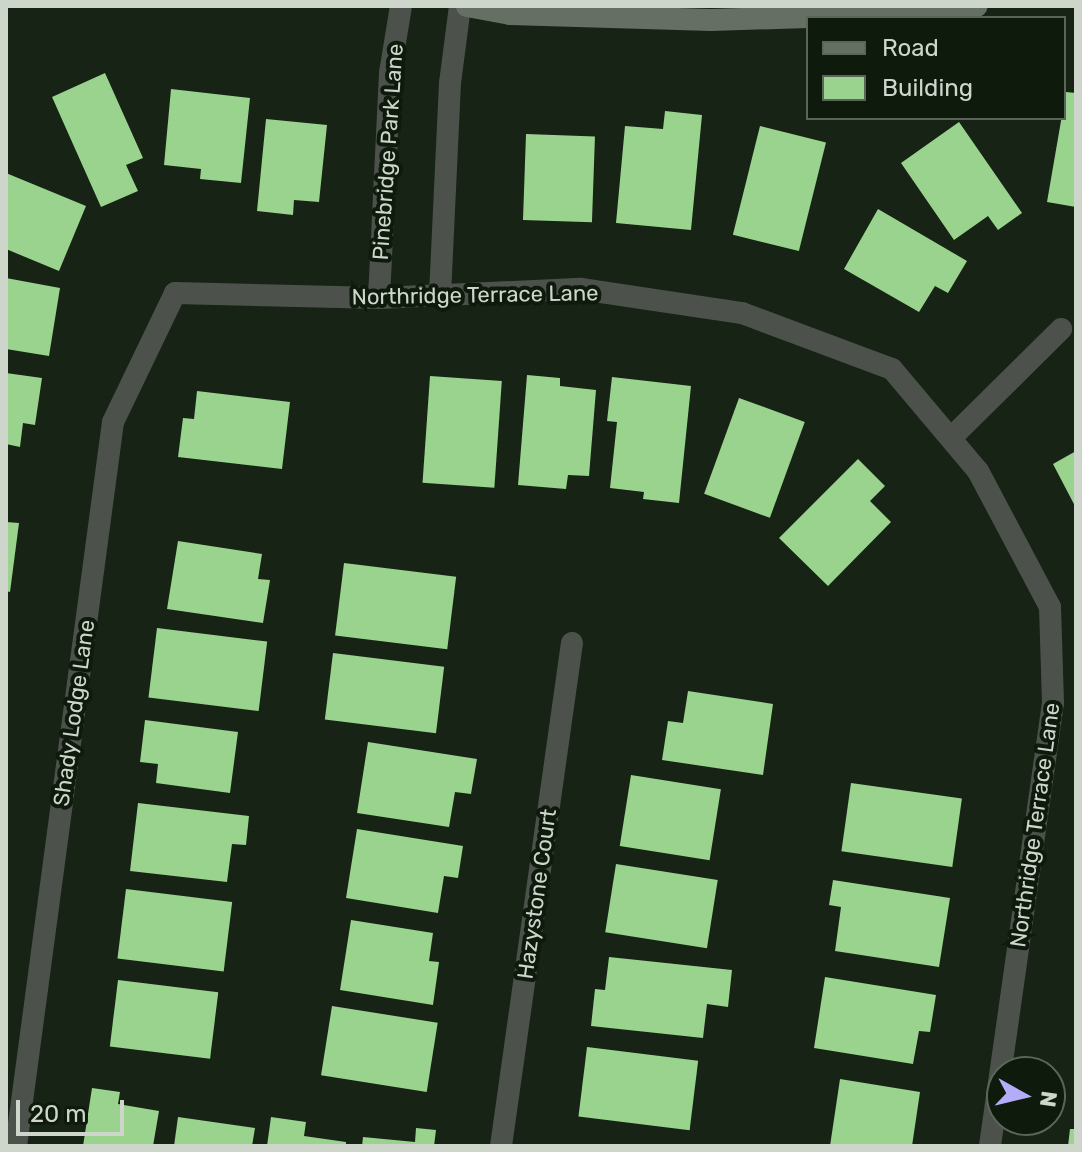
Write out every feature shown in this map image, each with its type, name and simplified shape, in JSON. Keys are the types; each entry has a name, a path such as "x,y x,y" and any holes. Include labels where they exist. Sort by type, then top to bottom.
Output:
{"main road":[{"path":"467,6 510,14 711,20 806,17"},
{"path":"838,16 901,14 977,6"}],"street":[{"name":"Pinebridge Park Lane","path":"379,298 390,73 401,6"},
{"path":"440,295 450,83 460,6"},
{"name":"Northridge Terrace Lane","path":"175,293 379,298 581,289 742,313 892,369 978,471 1050,607 1053,703 990,1146"},
{"name":"Shady Lodge Lane","path":"16,1146 113,422 175,293"},
{"path":"951,438 1061,329"},
{"name":"Hazystone Court","path":"501,1146 572,643"}],"building":[{"path":"105,73 143,158 126,165 138,191 101,207 52,97"},
{"path":"171,89 250,98 241,183 200,179 201,169 164,165"},
{"path":"1066,92 1076,93 1076,207 1047,202 1061,120 1066,120"},
{"path":"665,111 702,115 691,230 616,223 625,126 663,129"},
{"path":"266,119 327,125 319,202 294,200 293,215 257,211"},
{"path":"959,122 1022,213 998,230 988,216 954,240 901,163"},
{"path":"760,126 826,142 799,251 733,235"},
{"path":"526,134 595,136 592,222 523,220"},
{"path":"6,173 86,206 59,271 6,249"},
{"path":"878,209 967,261 948,293 935,286 919,312 844,269"},
{"path":"6,278 60,288 49,356 6,349"},
{"path":"6,373 42,378 35,425 23,423 20,447 6,444"},
{"path":"527,375 560,378 560,386 596,390 589,476 568,475 566,489 518,485"},
{"path":"430,376 502,381 494,488 423,483"},
{"path":"612,377 691,386 679,503 643,499 644,492 610,488 617,422 607,421"},
{"path":"197,391 290,402 282,469 178,457 183,418 194,419"},
{"path":"739,398 805,422 770,518 704,494"},
{"path":"1076,451 1076,508 1053,464"},
{"path":"858,459 885,486 870,501 891,522 828,586 779,538"},
{"path":"6,522 19,523 10,592 6,591"},
{"path":"178,541 262,554 258,579 270,580 263,623 167,609"},
{"path":"344,563 456,577 447,649 335,635"},
{"path":"157,628 267,642 259,711 148,697"},
{"path":"333,653 444,667 436,733 325,720"},
{"path":"688,691 773,704 763,775 662,760 668,721 683,723"},
{"path":"145,720 238,732 230,793 156,783 158,764 140,762"},
{"path":"368,742 477,759 471,794 455,792 449,827 357,813"},
{"path":"631,775 721,789 710,860 620,846"},
{"path":"851,783 962,799 952,867 841,851"},
{"path":"138,803 249,816 246,845 232,844 227,882 130,871"},
{"path":"357,829 463,846 458,878 444,876 438,913 346,898"},
{"path":"616,864 718,880 707,948 605,932"},
{"path":"833,880 950,898 939,967 835,951 841,907 829,905"},
{"path":"126,889 232,902 224,972 117,958"},
{"path":"351,920 433,933 429,961 439,962 433,1005 340,990"},
{"path":"609,957 732,970 728,1007 707,1004 703,1038 591,1026 595,989 605,990"},
{"path":"825,977 936,995 930,1032 919,1031 913,1064 814,1048"},
{"path":"118,980 218,992 210,1059 110,1047"},
{"path":"332,1006 438,1023 427,1092 321,1075"},
{"path":"587,1047 698,1061 690,1130 578,1116"},
{"path":"840,1079 920,1092 912,1146 830,1146"},
{"path":"92,1088 120,1092 118,1104 159,1111 153,1146 83,1146"},
{"path":"178,1117 255,1128 252,1146 174,1146"},
{"path":"271,1117 306,1122 304,1136 346,1142 346,1146 267,1146"},
{"path":"416,1128 436,1130 434,1146 362,1146 363,1137 415,1142"},
{"path":"1070,1129 1076,1129 1076,1146 1068,1146"}]}
